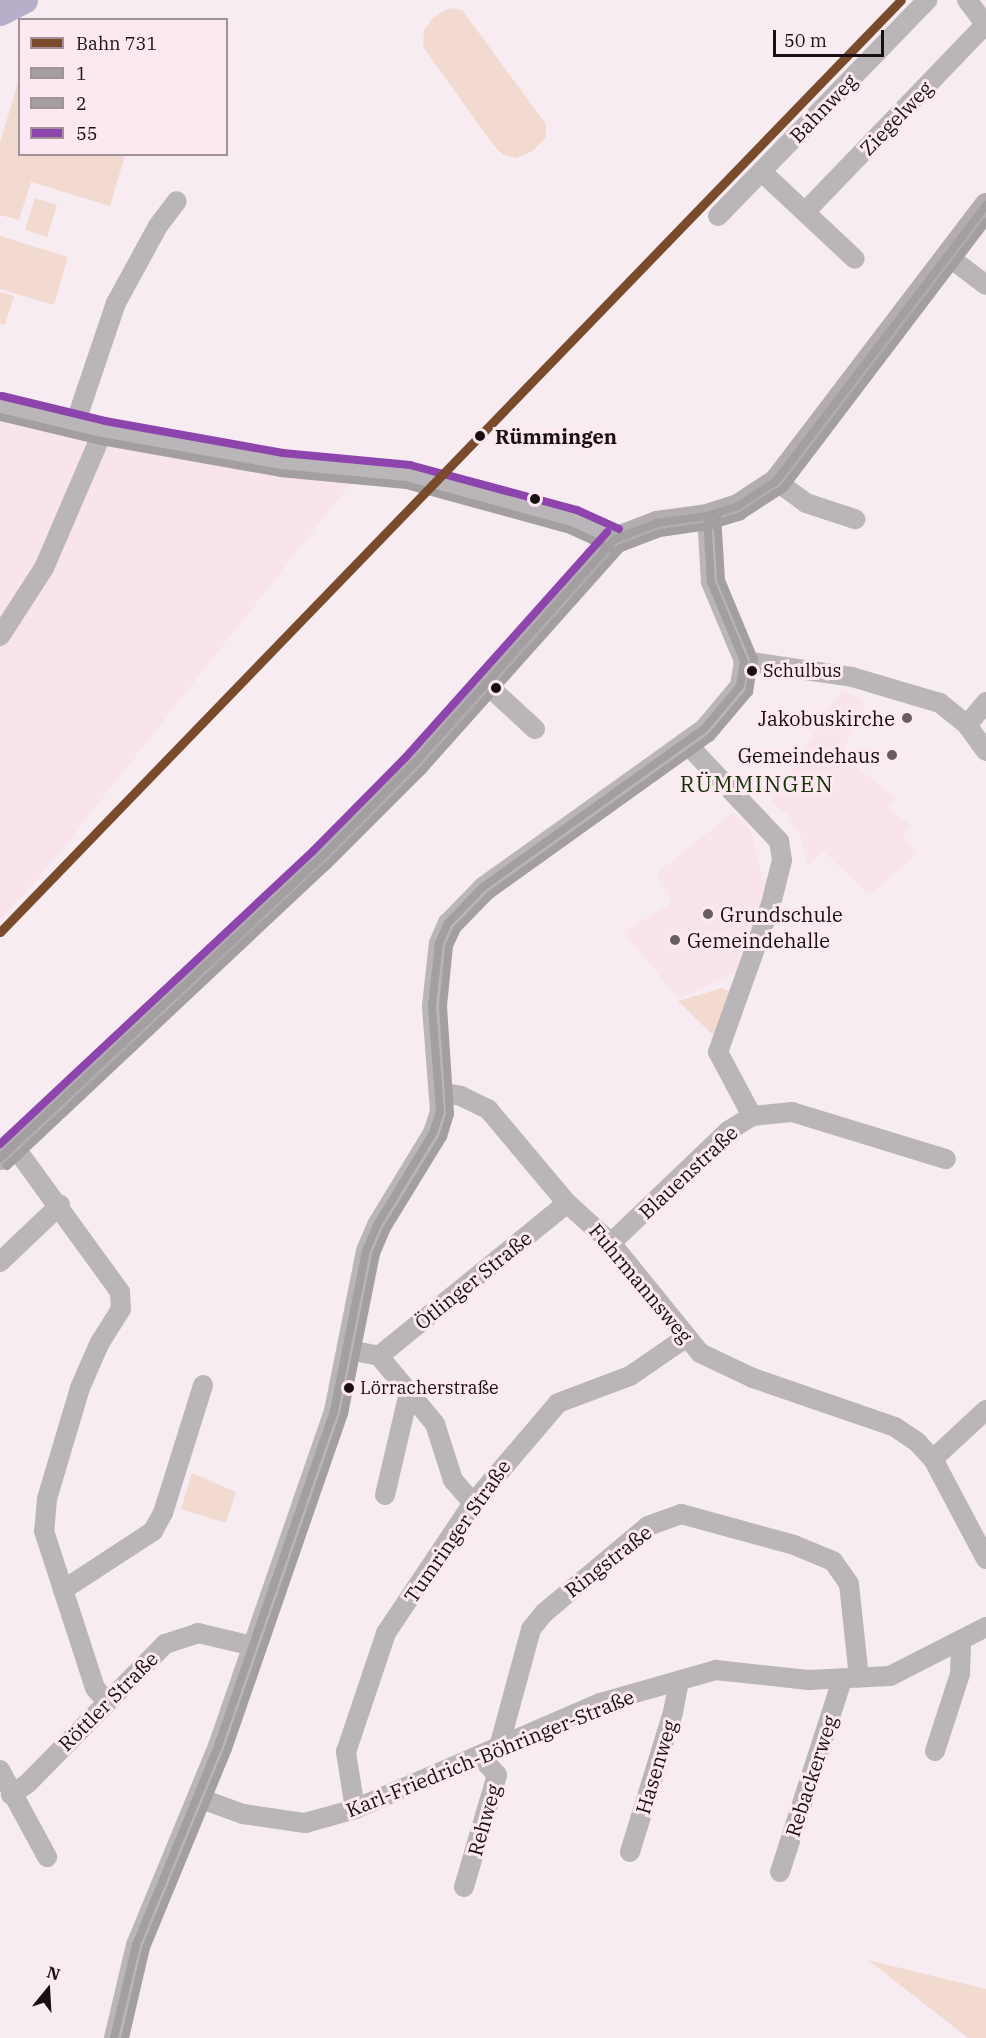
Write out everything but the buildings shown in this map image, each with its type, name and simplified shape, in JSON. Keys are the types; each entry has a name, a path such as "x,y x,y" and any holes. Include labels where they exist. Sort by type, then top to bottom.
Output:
{"main road":[{"path":"7,1152 320,859 414,764 615,539 657,523 707,516 744,504 776,481 949,257 986,205"}],"street":[{"name":"Bahnweg","path":"718,216 927,0"},
{"path":"967,0 986,25"},
{"name":"Ziegelweg","path":"805,212 986,25"},
{"path":"762,172 855,259"},
{"path":"75,424 116,303 158,226 177,201"},
{"path":"949,257 986,285"},
{"path":"0,406 103,431 282,463 408,475 574,520 615,539"},
{"path":"0,636 44,568 103,431"},
{"path":"776,481 806,503 855,519"},
{"path":"114,2038 140,1935 199,1798 334,1411 349,1350 366,1251 377,1225 433,1133 441,1092 432,1006 434,964 448,923 483,887 685,742 726,706 742,681 744,661 711,582 707,516"},
{"path":"744,661 852,676 940,703 967,725 986,751"},
{"path":"485,684 536,729"},
{"path":"967,725 986,702"},
{"path":"685,742 779,841 782,860 771,904 718,1052 752,1116"},
{"name":"Fuhrmannsweg","path":"441,1092 461,1096 488,1109 567,1203 611,1243 685,1338 700,1353 753,1378 895,1427 933,1459 986,1559"},
{"name":"Blauenstraße","path":"611,1243 728,1131 752,1116 792,1112 946,1159"},
{"path":"7,1152 60,1205 120,1292 121,1309 100,1342 80,1388 47,1499 44,1531 95,1688 107,1702"},
{"name":"Ötlinger Straße","path":"379,1356 567,1203"},
{"path":"0,1262 60,1205"},
{"name":"Tumringer Straße","path":"355,1809 346,1752 386,1633 473,1503 558,1402 630,1376 685,1338"},
{"path":"349,1350 379,1356 435,1424 453,1480 473,1503"},
{"path":"63,1590 153,1531 163,1513 203,1385"},
{"path":"385,1495 409,1393"},
{"path":"933,1459 986,1410"},
{"name":"Ringstraße","path":"499,1747 523,1648 537,1621 648,1526 681,1514 794,1545 833,1561 849,1584 851,1678"},
{"name":"Karl-Friedrich-Böhringer-Straße","path":"199,1798 243,1814 277,1821 305,1823 355,1809 481,1757 600,1703 716,1670 807,1680 890,1676 986,1627"},
{"name":"Röttler Straße","path":"11,1795 27,1784 165,1644 198,1633 253,1646"},
{"path":"935,1751 960,1674 961,1641"},
{"name":"Rebackerweg","path":"780,1872 851,1678"},
{"name":"Hasenweg","path":"630,1852 673,1712 679,1681"},
{"name":"Rehweg","path":"464,1887 497,1775 481,1757"},
{"path":"0,1770 11,1795 47,1857"}],"shaded area":[{"path":"449,8 462,10 546,124 546,137 533,151 516,158 503,155 494,146 423,47 424,30 433,18"},
{"path":"18,82 18,156 125,156 110,206 31,182 19,220 0,215 0,143"},
{"path":"35,198 57,205 47,237 25,230"},
{"path":"0,236 68,257 54,305 0,289"},
{"path":"0,292 14,296 5,325 0,324"},
{"path":"0,415 99,440 351,483 53,861 0,921"},
{"path":"842,689 866,702 841,754 896,798 888,809 911,825 903,834 916,855 869,895 824,852 807,866 801,837 789,816 771,802"},
{"name":"Grundschule","path":"734,812 751,830 763,878 772,878 744,969 679,999 623,932 672,903 657,873"},
{"path":"722,988 733,993 719,1031 713,1035 678,1001"},
{"path":"192,1473 236,1492 226,1523 181,1509"},
{"path":"868,1960 986,1989 986,2038 968,2038"}],"waterway":[{"path":"0,12 24,0"}],"rail line":[{"name":"731","path":"0,932 901,0"}],"transit line":[{"name":"1","path":"0,1158 320,859 414,764 615,539 657,523 707,516 738,506 776,481 986,205"},
{"name":"2","path":"7,1166 327,866 422,771 621,548 660,533 709,526 741,516 784,488 986,222"},
{"name":"55","path":"2,396 105,421 283,453 410,465 577,510 619,529"},
{"name":"2","path":"0,417 101,441 280,473 406,485 570,530 611,549"},
{"name":"2","path":"125,2038 146,1948 228,1749 344,1414 376,1254 386,1230 443,1137 450,1114 443,1006 449,946 457,929 490,895 711,737 749,692 754,659 721,580 717,515"},
{"name":"1","path":"114,2038 136,1945 218,1746 334,1411 366,1251 377,1225 433,1133 440,1111 432,1006 439,943 448,923 483,887 704,729 740,686 744,661 711,582 707,516"},
{"name":"55","path":"0,1144 313,851 406,757 607,532"}],"place":[{"name":"Rümmingen","path":"480,436"},
{"name":"Schulbus","path":"752,671"},
{"name":"Jakobuskirche","path":"907,718"},
{"name":"Gemeindehaus","path":"892,755"},
{"name":"Grundschule","path":"708,914"},
{"name":"Gemeindehalle","path":"675,940"},
{"name":"Lörracherstraße","path":"349,1388"}],"district":[{"name":"RÜMMINGEN","path":"757,784"}]}
